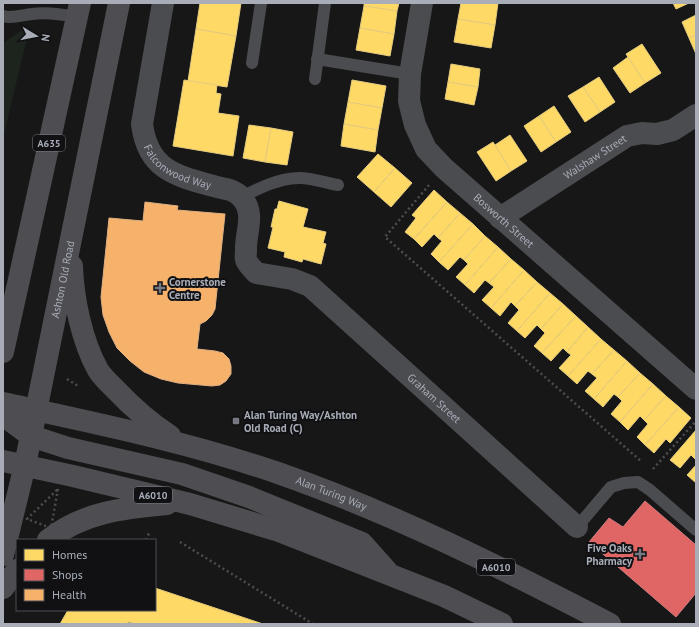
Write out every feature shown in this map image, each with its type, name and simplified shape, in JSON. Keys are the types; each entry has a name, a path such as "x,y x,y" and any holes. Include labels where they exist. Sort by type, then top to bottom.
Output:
{"highway":[{"name":"Ashton Old Road","path":"3,556 25,465 119,3"},
{"name":"A635","path":"3,352 78,10"},
{"path":"72,235 72,273 75,296 85,336 98,369 104,378 146,420 179,443"},
{"path":"3,302 18,284"},
{"name":"A6010","path":"3,403 36,410"},
{"name":"Alan Turing Way","path":"36,410 179,443 278,473 382,512 547,591 610,624"},
{"path":"3,413 12,422 31,436 68,448 182,474 248,497 362,543 391,575"},
{"path":"3,434 14,440 23,452 25,465"},
{"name":"A6010","path":"3,461 190,504 279,531 444,596 502,624"},
{"path":"49,539 79,520 100,514 145,506 190,504"},
{"path":"3,588 16,571"}],"street":[{"name":"Falconwood Way","path":"163,3 142,124 144,137 150,153 161,166 177,175 232,190 242,198"},
{"name":"Bosworth Street","path":"422,3 410,74 409,101 415,125 426,148 444,168 500,218 696,389"},
{"name":"Walshaw Street","path":"500,218 627,136 642,133 658,134 673,130 696,115"},
{"name":"Graham Street","path":"242,198 249,208 250,221 246,245 246,260 256,273 286,278 310,286 577,527"}],"lane":[{"path":"252,63 261,3"},
{"path":"314,79 326,3"},
{"path":"3,16 9,18 33,14 78,10"},
{"path":"317,59 410,74"},
{"path":"242,198 262,186 298,178 338,185"},
{"path":"577,527 611,487 624,483 638,482 650,490 696,530"}],"path":[{"path":"444,168 385,237 646,466"},
{"path":"62,376 80,387"},
{"path":"652,471 696,421"},
{"path":"27,519 58,489"},
{"path":"146,539 150,531"},
{"path":"180,542 313,624"}],"shaded area":[{"path":"29,30 3,138 3,43 21,31"}],"building: Homes":[{"path":"200,3 241,3 236,36 196,29"},
{"path":"364,3 399,3 397,11 364,6"},
{"path":"461,3 498,3 495,25 458,19"},
{"path":"673,3 689,3 676,9"},
{"path":"364,6 397,11 394,34 360,28"},
{"path":"696,15 696,35 689,38 682,22"},
{"path":"458,19 495,25 491,48 454,42"},
{"path":"360,28 394,34 390,56 356,50"},
{"path":"196,29 236,36 227,87 188,81"},
{"path":"696,35 696,54 689,38"},
{"path":"642,44 661,73 645,83 626,54"},
{"path":"628,57 645,83 630,93 613,68"},
{"path":"451,64 480,69 478,87 448,82"},
{"path":"599,77 615,102 600,112 583,87"},
{"path":"184,80 217,85 216,93 221,94 218,113 239,116 233,156 173,146"},
{"path":"352,80 386,86 382,108 348,102"},
{"path":"448,82 478,87 474,105 445,99"},
{"path":"583,87 600,112 585,122 568,96"},
{"path":"348,102 382,108 378,130 344,124"},
{"path":"554,106 571,132 556,142 539,116"},
{"path":"539,116 556,142 541,152 524,126"},
{"path":"344,124 378,130 375,152 341,146"},
{"path":"249,125 271,128 265,162 243,158"},
{"path":"271,128 293,132 287,165 265,162"},
{"path":"510,135 527,161 511,171 495,145"},
{"path":"493,142 511,171 496,181 477,152"},
{"path":"378,154 395,168 374,192 357,177"},
{"path":"395,168 412,183 391,207 374,192"},
{"path":"434,190 447,202 414,239 405,232 416,218 412,215"},
{"path":"279,201 308,209 303,227 326,232 323,243 326,244 321,264 303,259 302,262 284,257 285,252 268,248 273,227 271,227 275,209 277,209"},
{"path":"447,202 460,213 438,238 434,234 422,247 414,239"},
{"path":"460,213 473,224 439,262 431,254 442,241 438,238"},
{"path":"473,224 485,236 464,260 460,257 448,270 439,262"},
{"path":"485,236 498,247 465,285 456,277 468,264 464,260"},
{"path":"498,247 511,259 489,283 485,280 474,293 465,285"},
{"path":"511,259 524,270 491,308 482,300 494,287 489,283"},
{"path":"524,270 537,282 515,306 511,302 500,316 491,308"},
{"path":"537,282 550,293 517,331 508,323 519,310 515,306"},
{"path":"550,293 563,304 541,329 537,325 525,338 517,331"},
{"path":"563,304 576,316 542,353 534,346 545,333 541,329"},
{"path":"576,316 588,327 567,352 563,348 551,361 542,353"},
{"path":"588,327 601,339 568,376 559,368 571,355 567,352"},
{"path":"601,339 614,350 592,374 588,371 577,384 568,376"},
{"path":"614,350 627,361 594,399 585,391 597,378 592,374"},
{"path":"627,361 640,373 618,397 614,394 603,407 594,399"},
{"path":"640,373 653,384 620,422 611,414 622,401 618,397"},
{"path":"653,384 666,396 644,420 640,416 628,430 620,422"},
{"path":"666,396 679,407 645,445 637,437 648,424 644,420"},
{"path":"679,407 691,418 670,443 666,439 654,453 645,445"},
{"path":"696,430 696,458 695,459 691,455 680,468 670,460"},
{"path":"696,465 696,483 687,475"},
{"path":"156,588 263,624 136,624 129,622 126,624 60,624 67,611 156,611"}],"building: Shops":[{"path":"645,501 696,545 696,593 676,617 589,542 609,518 623,527"}],"building: Health":[{"name":"Cornerstone Centre","path":"145,202 178,206 177,210 225,214 215,309 206,321 200,324 197,349 223,353 229,359 231,374 226,381 220,385 212,386 178,383 161,379 144,372 117,348 109,332 103,315 101,297 109,218 143,221"}],"place":[{"name":"Cornerstone Centre","path":"160,288"},
{"name":"Alan Turing Way/Ashton Old Road (C)","path":"236,421"},
{"name":"Five Oaks Pharmacy","path":"640,554"}]}
